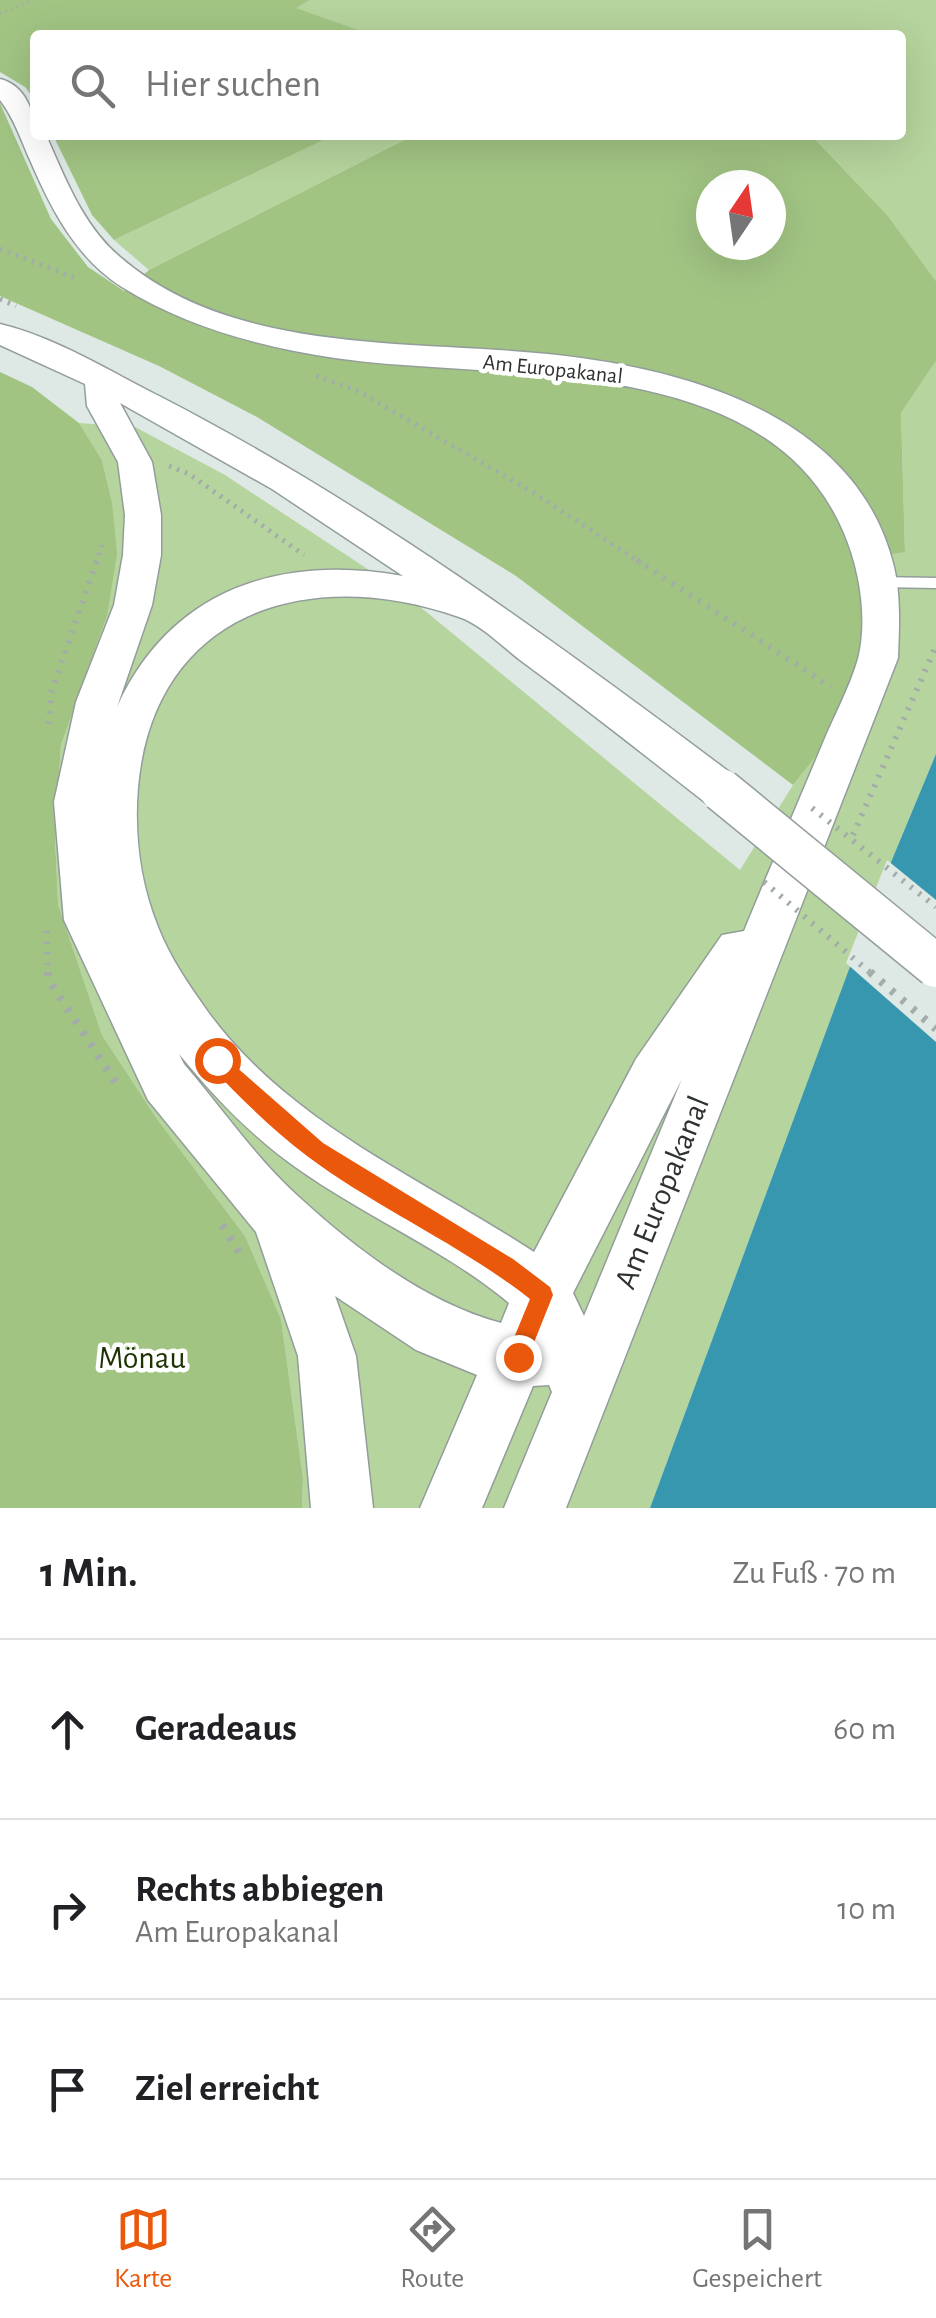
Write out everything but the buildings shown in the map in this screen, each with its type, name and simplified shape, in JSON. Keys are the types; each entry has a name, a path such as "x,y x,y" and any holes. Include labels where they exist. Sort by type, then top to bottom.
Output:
{"main road":[{"name":"Am Europakanal","path":"0,86 22,112 30,129"},
{"name":"Am Europakanal","path":"35,140 79,233 111,265 155,294 213,319 285,339 365,352 589,368 652,381 742,411 794,442 834,483 864,530 878,582 878,658 773,875 568,1356 535,1508"},
{"path":"0,332 101,381 261,468 477,607 721,790 936,966"},
{"path":"101,381 104,406 135,462 143,515 142,555 133,605 97,702 76,802 87,920 166,1082 278,1216 395,1306 472,1343 568,1356"},
{"path":"477,607 368,580 318,580 260,592 212,616 170,652 139,699 115,781 112,842 126,906 162,984 207,1047 246,1091 316,1150 506,1266 542,1295"},
{"name":"Am Europakanal","path":"568,1356 542,1295 654,1077 773,875"},
{"path":"278,1216 327,1356 342,1508"},
{"name":"Am Europakanal","path":"451,1508 568,1356"}],"lane":[{"path":"878,582 936,583"}],"path":[{"path":"0,13 34,0"},
{"path":"0,249 81,280"},
{"path":"302,372 358,391 534,493 832,687"},
{"path":"901,723 936,646"},
{"path":"773,875 936,1029"}],"green space":[{"path":"0,0 310,0 296,8 359,30 30,30 30,94 0,72"},
{"path":"310,0 936,0 936,281 888,216 816,140 906,140 906,30 359,30 295,8"},
{"path":"0,103 51,219 88,267 124,291 149,270 404,140 816,140 888,216 936,281 936,361 901,413 905,552 892,554 879,656 863,697 793,785 516,576 257,417 159,366 0,296"},
{"path":"55,140 324,140 114,240 92,215"},
{"path":"324,140 404,140 149,270 114,240"},
{"path":"936,361 936,754 869,915 650,1508 302,1508 303,1478 281,1319 245,1236 157,1119 102,1035 58,904 55,837 61,745 107,616 112,502 102,460 79,423 135,427 225,475 366,568 424,610 740,870 793,785 863,696 879,656 892,553 905,551 901,413"},
{"name":"Mönau","path":"0,372 32,387 79,423 102,460 112,502 117,554 107,616 61,745 55,837 58,904 102,1035 157,1119 245,1236 281,1319 303,1478 302,1508 0,1508"}],"water":[{"path":"936,754 936,1508 650,1508 869,915"}],"pier":[{"path":"887,860 936,900 936,1042 846,963"}],"route":[{"path":"217,1060 246,1091 316,1150 506,1266 542,1295 518,1357"}]}
